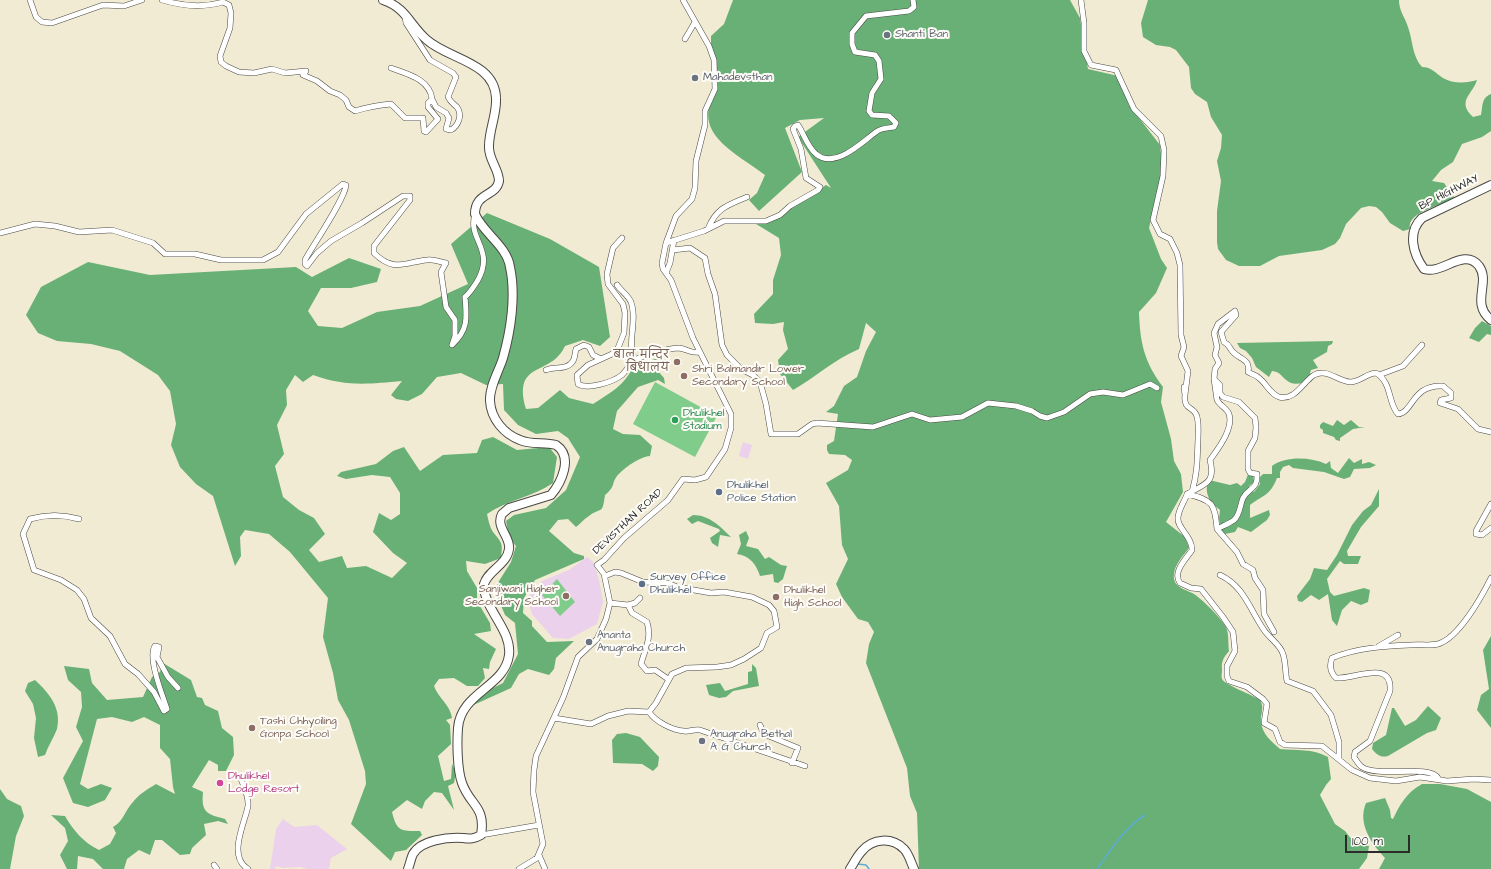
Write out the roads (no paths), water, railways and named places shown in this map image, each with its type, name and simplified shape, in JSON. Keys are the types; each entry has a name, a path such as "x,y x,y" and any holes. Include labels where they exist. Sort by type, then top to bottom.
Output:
{"highway":[{"path":"384,0 396,5 404,12 426,40 470,63 486,76 492,84 496,98 489,150 499,181 494,190 477,201 475,214 509,261 512,285 511,310 503,357 490,395 490,404 500,426 505,432 530,443 556,445 560,448 564,461 562,478 551,495 509,508 502,514 500,525 509,544 509,550 503,562 487,577 484,584 490,606 506,638 509,654 503,670 464,707 458,728 462,783 482,817 483,826 481,835 473,839 463,838 434,841 418,848 413,854 408,869"},
{"name":"BP HIGHWAY","path":"1491,184 1422,218 1415,226 1413,239 1417,257 1424,269 1437,270 1460,260 1467,259 1473,261 1479,266 1482,279 1480,305 1486,316 1491,320"},
{"path":"850,869 862,851 870,844 884,840 890,841 904,848 914,869"}],"street":[{"path":"30,0 36,17 42,22 52,23 103,5 124,6 142,0"},
{"path":"162,0 187,5 214,4 223,2 229,5 231,13 230,28 220,56 221,62 239,72 254,73 276,69 285,73 306,71 303,75 316,80 330,91 340,95 346,100 349,107 355,111 369,105 376,106 391,104 398,108 406,118 423,118 424,131 426,132 438,118 428,107 428,103 432,100"},
{"name":"DEVISTHAN ROAD","path":"539,855 543,844 534,792 534,770 540,747 554,718 578,657 597,639 606,619 610,603 605,576 597,565 604,560 624,538 668,500 683,479 695,480 706,477 725,449 731,428 731,414 692,338 671,280 663,269 662,262 666,242 676,216 692,199 695,188 696,161 705,125 705,111 715,89 714,60 709,46 683,0"},
{"path":"666,242 724,221 766,221 818,190 820,187 806,178 801,149 793,129 795,126 798,125 802,136 816,154 827,159 848,153 877,131 894,127 896,123 889,116 872,115 869,112 872,93 881,79 879,61 875,55 855,52 852,44 852,33 866,16 903,13 914,7 913,0"},
{"path":"1081,0 1084,23 1084,51 1091,65 1116,70 1134,108 1161,136 1165,163 1153,220 1160,234 1170,239 1178,253 1180,265 1181,335 1184,347 1181,356 1188,371 1184,401 1186,406 1196,412 1197,416 1197,475 1178,518 1192,542 1192,550 1177,574 1178,580 1191,588 1201,589 1233,632 1234,651 1227,666 1227,676 1229,681 1247,687 1263,699 1267,704 1264,723 1275,729 1280,742 1285,745 1322,746 1359,774 1382,781 1396,781 1420,777 1438,778 1447,781 1474,779 1491,780"},
{"path":"391,68 412,75 425,85 431,92 432,100 436,107 446,113 449,118 446,129 451,130 456,127 459,113 457,107 451,103 448,97 456,77 453,73 430,60 406,23 404,12"},
{"path":"685,39 695,22"},
{"path":"0,233 35,224 55,226 79,232 112,230 153,243 165,254 195,254 221,260 263,260 278,252 306,214 343,184 346,185 346,189 305,260 305,264 307,266 317,253 331,241 403,196 410,196 410,200 374,246 374,253 379,258 394,264 406,265 428,260 446,263 441,272 446,307 455,320 455,336 452,345 462,336 464,330 465,297 470,292 482,272 485,262 484,253 475,232 473,221 475,214"},
{"path":"708,228 712,218 717,212 747,197"},
{"path":"622,238 614,248 607,274 608,284 623,304 625,313 624,333 616,351 588,365 577,375 578,384 582,387 590,386 618,378 635,360 677,348 691,353 700,352"},
{"path":"666,273 673,250 674,240"},
{"path":"673,250 690,248 705,258 708,274 715,294 722,345 728,355 741,369 753,374 760,382 766,404 771,434 798,434 812,424 873,427 912,414 930,420 962,417 988,403 1016,406 1032,410 1040,416 1047,418 1064,412 1090,394 1103,392 1123,395 1150,384 1157,388"},
{"path":"617,285 630,300 633,312 632,352 635,360"},
{"path":"1190,493 1202,486 1211,478 1213,471 1210,460 1224,440 1229,424 1230,415 1217,400 1214,379 1215,369 1219,364 1215,355 1217,347 1214,333 1218,324 1235,311 1236,315 1233,321 1221,332 1224,342 1228,344 1234,353 1245,360 1248,364 1248,372 1259,378 1275,395 1281,397 1296,392 1314,375 1319,373 1326,373 1350,382 1362,379 1373,373 1379,375 1388,388 1398,414 1406,410 1419,392 1432,386 1443,386 1451,393 1451,398 1441,400 1440,403 1458,409 1478,429 1491,432"},
{"path":"1379,375 1403,366 1422,345"},
{"path":"546,370 551,368 557,369 569,364 573,361 576,349 582,346 589,347 593,355 601,359"},
{"path":"1214,379 1220,385 1220,393 1223,397 1238,402 1255,418 1256,434 1248,451 1248,469 1250,473 1257,474 1255,486 1244,498 1239,515 1235,520 1217,529"},
{"path":"1184,387 1185,394"},
{"path":"1190,493 1204,498 1215,510 1217,529 1237,552 1243,564 1254,572 1255,578 1263,590 1264,614 1274,632"},
{"path":"1491,504 1476,531 1476,534 1482,535 1491,528"},
{"path":"80,519 68,516 44,515 30,519 23,534 34,570 61,580 77,590 84,599 91,618 110,636 125,664 138,674 154,692 164,711 167,709 153,665 153,650 155,646 159,648 157,657 168,677 178,688"},
{"path":"605,576 615,572 642,582 668,583 677,587 711,593 724,592 752,597 769,606 774,611 777,627 767,633 761,648 750,656 731,665 682,669 672,674 656,703 649,712"},
{"path":"1220,575 1239,588 1263,628 1282,652 1286,667 1287,681 1313,691 1331,716 1339,742 1339,759"},
{"path":"1438,778 1431,773 1375,771 1362,767 1354,757 1355,752 1370,741 1390,691 1390,683 1387,678 1375,672 1342,679 1336,678 1330,669 1330,663 1332,658 1338,655 1374,648 1438,644 1446,639 1469,615 1491,578"},
{"path":"610,603 628,605 640,598"},
{"path":"628,605 632,613 647,622 648,646 641,664 647,671 655,670 668,679"},
{"path":"1374,648 1398,635"},
{"path":"554,718 591,724 608,716 628,711 649,712 658,721 669,727 683,731 700,730 792,763 805,766"},
{"path":"760,725 764,734 798,748 792,763"},
{"path":"241,779 248,802 239,833 239,860 241,864 248,869"},
{"path":"481,835 539,825"},
{"path":"519,869 539,855 545,869"}],"waterway":[{"path":"1097,869 1124,833 1137,820 1145,815"},
{"path":"858,864 866,865 869,869"}],"place":[{"name":"Shanti Ban","path":"887,35"},
{"name":"Mahadevsthan","path":"695,78"},
{"name":"बाल मन्दिर बिधालय","path":"677,362"},
{"name":"Shri Balmandir Lower Secondary School","path":"684,376"},
{"name":"Dhulikhel Stadium","path":"675,420"},
{"name":"Dhulikhel Police Station","path":"719,492"},
{"name":"Survey Office Dhulikhel","path":"642,584"},
{"name":"Sanjiwani Higher Secondary School","path":"566,596"},
{"name":"Dhulikhel High School","path":"776,597"},
{"name":"Ananta Anugraha Church","path":"589,642"},
{"name":"Tashi Chhyoiling Gonpa School","path":"252,728"},
{"name":"Anugraha Bethal A G Church","path":"702,741"},
{"name":"Dhulikhel Lodge Resort","path":"220,783"}]}
